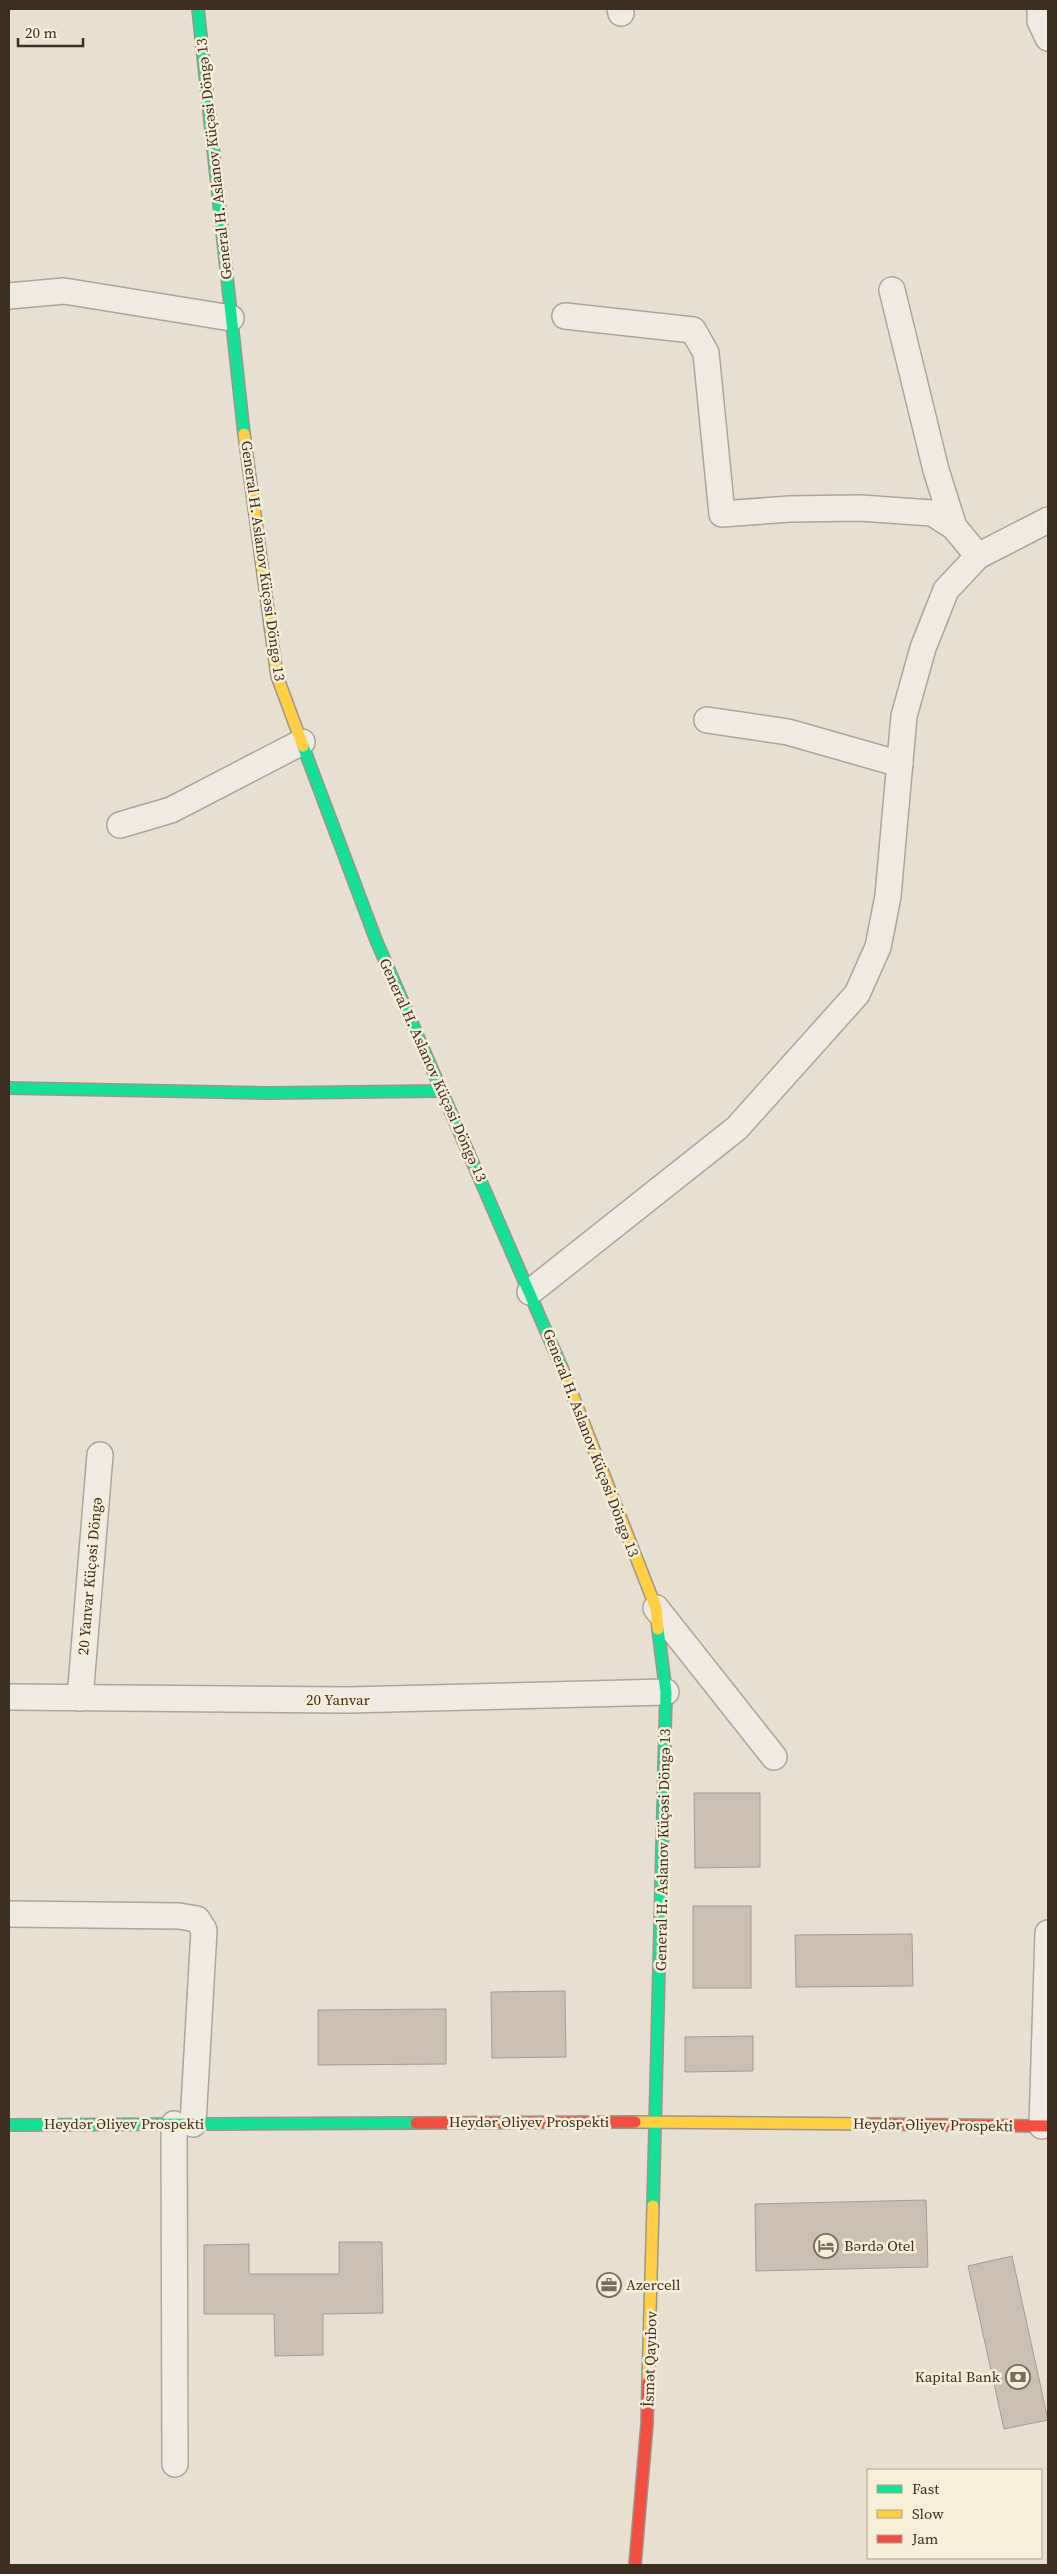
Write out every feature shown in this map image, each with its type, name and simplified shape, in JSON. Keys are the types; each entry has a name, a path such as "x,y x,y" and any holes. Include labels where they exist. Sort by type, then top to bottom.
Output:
{"main road":[{"name":"General H. Aslanov Küçəsi Döngə 13","path":"198,9 231,318 277,676 376,940 549,1334 656,1608 666,1692 657,2122"},
{"path":"9,1088 268,1093 442,1091"},
{"name":"Heydər Əliyev Prospekti","path":"9,2125 657,2122 1045,2126"},
{"name":"İsmət Qayıbov","path":"635,2565 648,2424 657,2122"}],"street":[{"path":"1040,9 1040,21 1048,38"},
{"path":"892,290 936,470 954,527"},
{"path":"9,296 64,291 231,318"},
{"path":"565,316 693,330 706,353 722,514 790,509 860,508 932,513 954,527 978,556"},
{"path":"530,1292 737,1128 857,994 878,947 888,896 904,716 923,648 946,590 978,556 1048,520"},
{"path":"707,720 788,732 900,764"},
{"path":"120,825 171,810 302,742"},
{"name":"20 Yanvar Küçəsi Döngə","path":"80,1698 100,1455"},
{"path":"656,1608 774,1757"},
{"name":"20 Yanvar","path":"9,1697 348,1700 666,1692"},
{"path":"9,1914 179,1916 197,1918 204,1930 183,2124 175,2464"},
{"path":"1045,2126 1048,1933"}],"building":[{"path":"694,1793 760,1793 760,1867 695,1868"},
{"path":"693,1906 751,1906 751,1988 693,1988"},
{"path":"912,1934 913,1986 796,1987 795,1935"},
{"path":"565,1991 566,2057 492,2058 491,1992"},
{"path":"446,2009 446,2064 318,2065 318,2010"},
{"path":"753,2036 753,2071 685,2072 685,2037"},
{"path":"926,2200 928,2267 756,2271 755,2204"},
{"path":"339,2242 382,2242 383,2313 323,2314 323,2355 275,2356 274,2314 204,2314 204,2245 249,2244 249,2274 339,2274"},
{"path":"1012,2256 1048,2420 1004,2429 968,2266"}],"traffic: fast":[{"path":"198,9 244,434"},
{"path":"303,746 376,940 562,1368"},
{"path":"9,1088 268,1093 442,1091"},
{"path":"653,2206 666,1692 658,1629"},
{"path":"9,2125 416,2123"}],"traffic: slow":[{"path":"244,434 277,676 303,746"},
{"path":"562,1368 656,1608 658,1629"},
{"path":"635,2122 871,2124"},
{"path":"648,2382 653,2206"}],"traffic: jam":[{"path":"416,2123 635,2122"},
{"path":"871,2124 1048,2126"},
{"path":"635,2565 647,2424 648,2382"}],"place":[{"name":"Bərdə Otel","path":"826,2246"},
{"name":"Azercell","path":"609,2285"},
{"name":"Kapital Bank","path":"1018,2377"}]}
